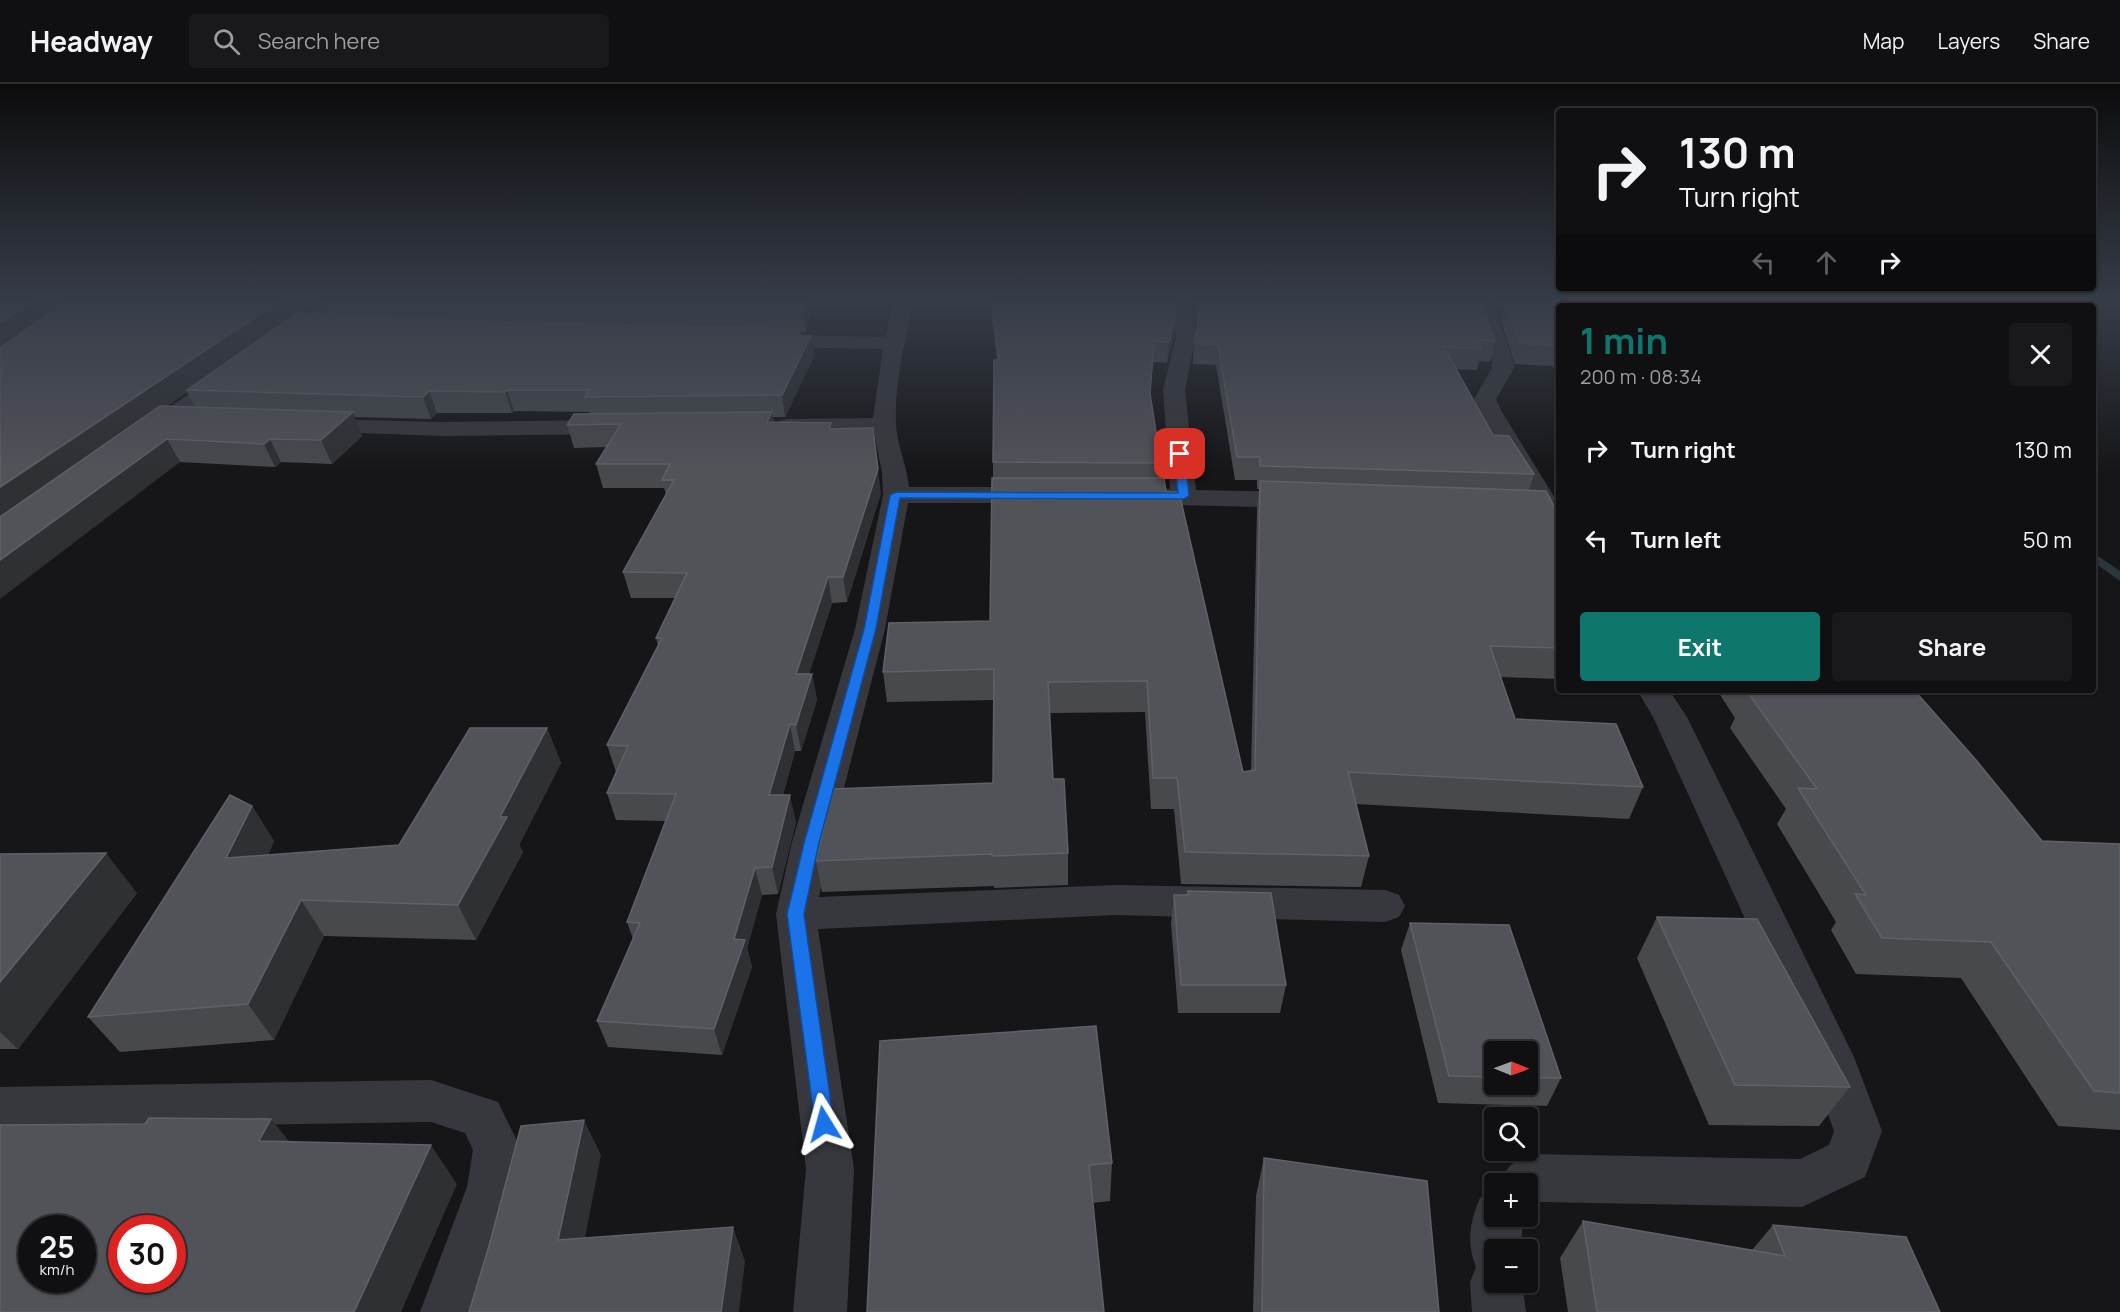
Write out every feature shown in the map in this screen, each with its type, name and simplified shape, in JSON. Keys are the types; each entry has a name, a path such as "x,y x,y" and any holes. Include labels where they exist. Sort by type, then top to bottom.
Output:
{"street":[{"path":"820,1312 830,1168 796,914 812,843 870,629 896,495 895,473 884,425 888,379 893,357"},
{"path":"1181,357 1174,390 1184,496"},
{"path":"1502,357 1503,368 1485,399 1545,516"},
{"path":"130,447 244,366"},
{"path":"167,420 202,422"},
{"path":"765,426 884,425"},
{"path":"294,426 443,429 634,427"},
{"path":"896,495 1057,495"},
{"path":"1114,496 1325,501"},
{"path":"1538,1178 1802,1183 1848,1161 1858,1131 1831,1057 1670,717 1655,693"},
{"path":"796,914 1116,900 1385,906"},
{"path":"0,1108 431,1101 481,1117 497,1149 492,1186 447,1312"},
{"path":"1497,1293 1499,1312"}],"building":[{"path":"0,357 195,357 0,487"},
{"path":"234,357 801,357 782,395 585,397 589,390 507,390 505,392 429,391 423,397 187,390"},
{"path":"999,357 1153,357 1150,393 1161,463 993,462 994,360 999,360"},
{"path":"1220,357 1450,357 1493,435 1509,436 1534,474 1260,466 1260,457 1237,457"},
{"path":"160,406 353,412 321,440 270,439 264,444 167,439 0,560 0,517"},
{"path":"772,412 767,422 831,423 829,429 873,428 878,469 843,577 828,577 796,674 812,674 796,725 790,724 769,795 790,795 772,867 755,868 734,939 745,940 714,1029 597,1021 640,923 627,922 676,794 607,793 628,746 607,745 662,638 656,638 687,573 623,572 674,480 662,480 670,464 596,464 621,424 567,425 574,414"},
{"path":"992,478 1164,478 1166,492 1179,492 1243,772 1255,770 1260,481 1546,491 1556,510 1556,648 1490,646 1515,719 1616,724 1643,787 1348,772 1369,856 1185,852 1177,778 1153,778 1147,681 1048,682 1053,779 1064,779 1068,853 816,861 832,789 993,783 994,669 883,672 889,623 990,621"},
{"path":"1748,693 1917,693 1976,760 2042,841 2120,844 2120,1093 2094,1091 1991,942 1882,938 1855,894 1866,895 1798,788 1817,789"},
{"path":"470,728 547,728 500,817 507,817 458,905 301,900 248,1004 88,1017 230,795 252,806 226,858 399,845"},
{"path":"106,853 0,982 0,854"},
{"path":"1188,891 1271,893 1286,985 1181,985 1174,895 1188,895"},
{"path":"1657,917 1757,919 1850,1087 1735,1085"},
{"path":"1410,923 1509,925 1561,1078 1538,1078 1538,1041 1484,1041 1484,1077 1449,1076"},
{"path":"1096,1026 1112,1163 1089,1165 1104,1312 867,1312 880,1041"},
{"path":"149,1118 271,1119 259,1141 431,1145 354,1312 0,1312 0,1125 145,1124"},
{"path":"584,1120 558,1240 733,1227 721,1312 469,1312 521,1126"},
{"path":"1264,1158 1427,1181 1439,1312 1262,1312"},
{"path":"1583,1221 1785,1256 1773,1225 1906,1237 1940,1312 1597,1312"}],"waterway":[{"path":"2096,558 2120,577"}],"route":[{"path":"824,1124 796,914 812,843 870,629 896,495 1184,496 1180,454"}]}
